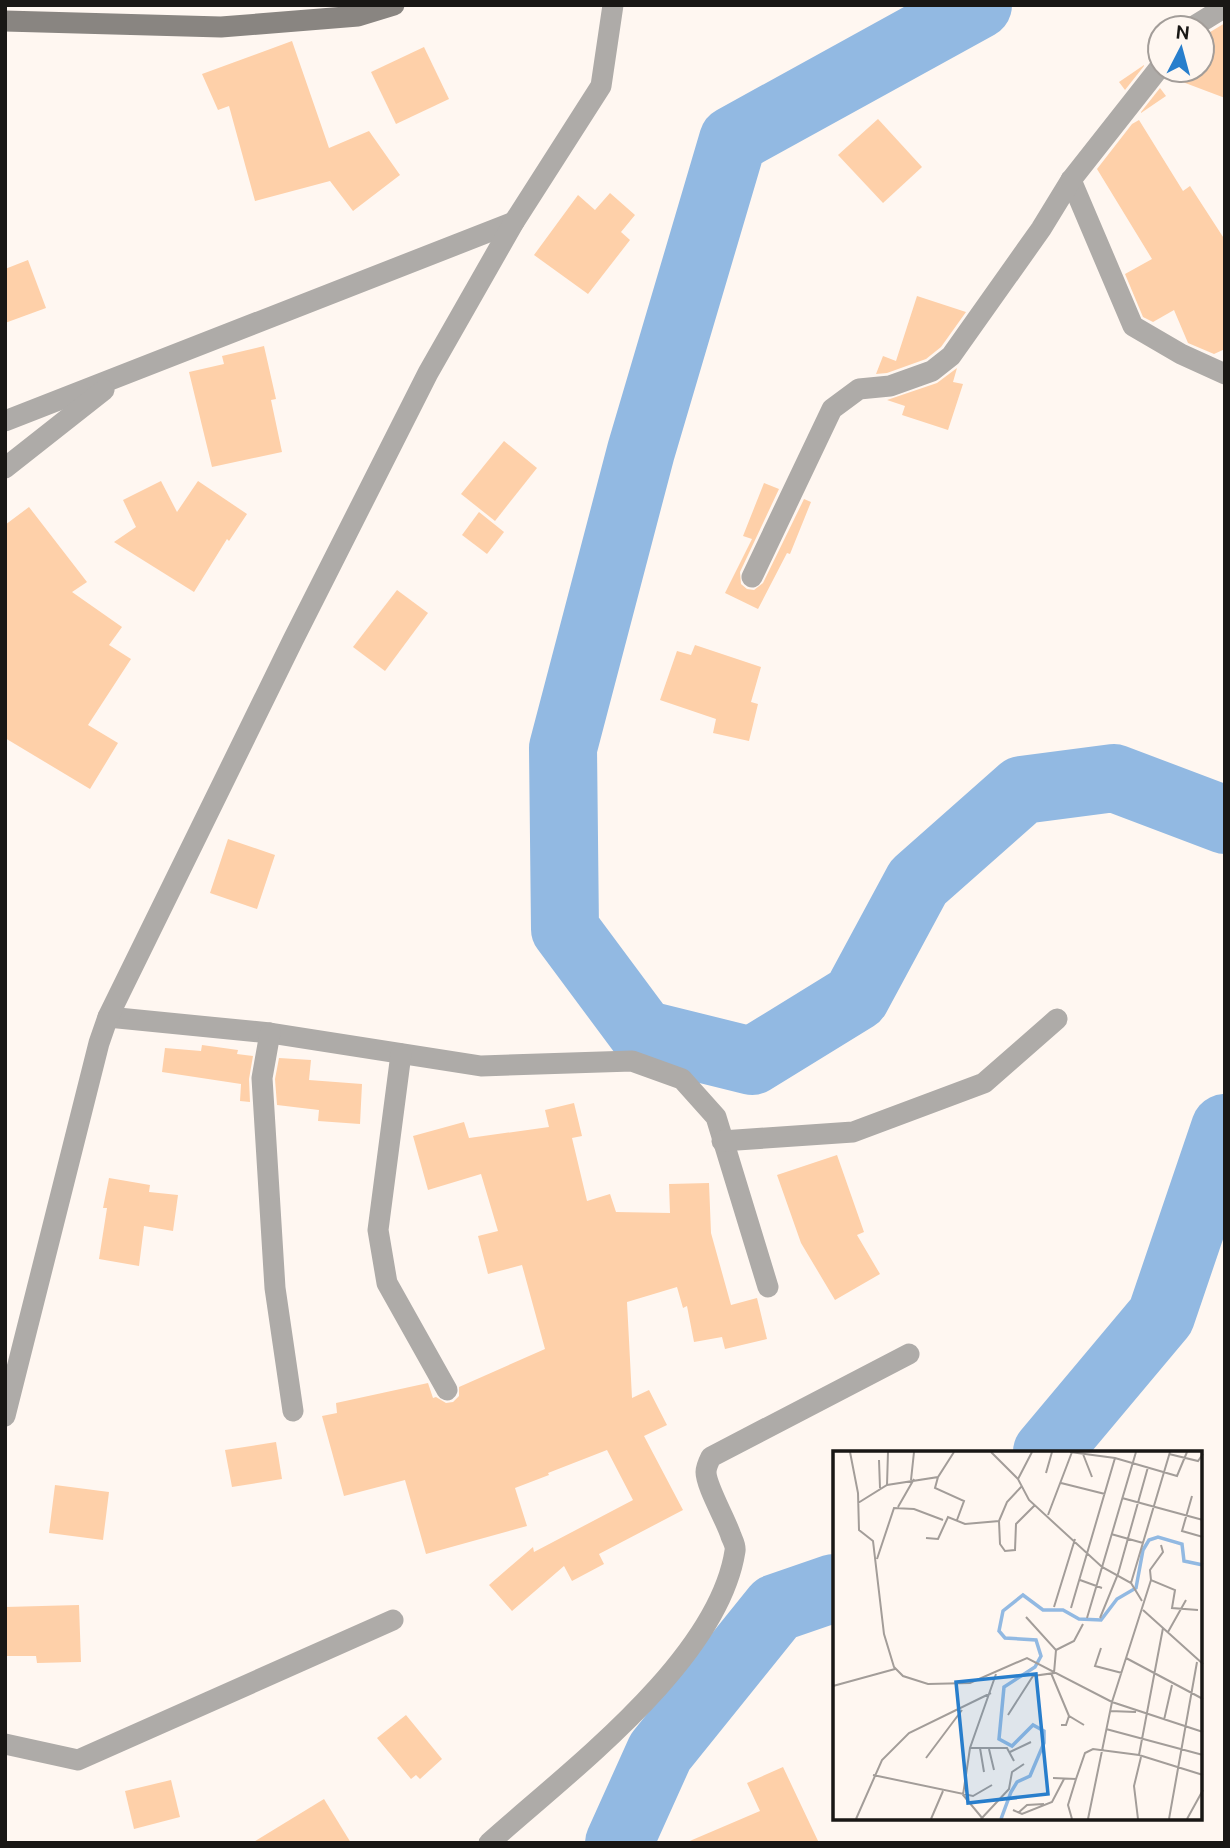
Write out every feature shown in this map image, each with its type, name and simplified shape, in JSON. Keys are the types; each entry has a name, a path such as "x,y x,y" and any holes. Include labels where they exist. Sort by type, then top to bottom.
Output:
{"main road":[{"path":"5,22 221,27 358,16 394,5"}],"street":[{"path":"5,1416 99,1043 108,1017 428,373 514,222 601,86 613,5"},
{"path":"752,577 832,409 859,389 890,386 932,371 951,356 1041,229 1071,180 1147,84"},
{"path":"1071,180 1133,326 1181,354 1225,374"},
{"path":"5,421 514,222"},
{"path":"5,468 122,375"},
{"path":"108,1017 270,1033 481,1066 632,1061 682,1079 716,1117 768,1287"},
{"path":"722,1141 853,1132 984,1083 1057,1019"},
{"path":"270,1033 262,1079 275,1288 293,1411"},
{"path":"401,1054 378,1230 387,1283 447,1390"},
{"path":"489,1843 642,1707 700,1635 716,1609 736,1548 710,1489 706,1472 711,1457 909,1354"},
{"path":"5,1744 78,1760 393,1620"}],"building":[{"path":"1225,23 1225,98 1188,84 1216,84 1216,28"},
{"path":"292,41 329,148 369,131 400,175 353,211 330,181 255,201 229,106 218,110 202,74"},
{"path":"424,47 449,99 396,124 371,72"},
{"path":"1144,66 1125,90 1119,82"},
{"path":"1160,88 1166,96 1141,113 1141,112"},
{"path":"878,119 922,167 883,203 838,155"},
{"path":"1139,120 1183,191 1190,186 1225,240 1225,349 1214,354 1188,343 1174,310 1153,322 1143,317 1125,274 1152,259 1097,169 1132,124"},
{"path":"610,193 635,215 621,232 630,240 588,294 534,255 578,195 595,210"},
{"path":"28,260 46,308 5,323 5,269"},
{"path":"917,296 966,312 941,347 926,359 887,373 876,374 883,356 896,361"},
{"path":"264,346 276,399 271,400 282,452 212,467 189,372 224,364 222,356"},
{"path":"957,368 953,382 963,384 948,430 902,415 905,406 887,400 937,383"},
{"path":"504,441 537,468 495,521 461,494"},
{"path":"161,481 177,512 198,481 247,514 229,541 227,539 194,592 114,542 136,527 123,500"},
{"path":"764,483 779,489 740,572 741,584 747,589 754,590 763,583 804,499 811,502 790,554 787,553 758,609 725,593 752,539 743,536"},
{"path":"29,507 87,582 72,592 122,627 109,645 131,659 88,725 118,743 90,789 5,738 5,525"},
{"path":"479,512 504,532 487,554 462,535"},
{"path":"397,590 428,613 385,671 353,647"},
{"path":"695,645 761,667 751,702 758,704 749,741 713,733 716,719 660,700 677,651 691,655"},
{"path":"228,839 275,855 257,909 210,893"},
{"path":"202,1045 238,1050 237,1054 253,1056 249,1079 250,1102 240,1101 241,1084 162,1072 165,1048 201,1051"},
{"path":"279,1058 311,1060 309,1080 362,1084 360,1124 318,1121 319,1110 277,1105 275,1079"},
{"path":"574,1103 582,1136 572,1138 587,1201 610,1194 616,1212 670,1213 669,1184 709,1183 711,1233 731,1305 757,1298 767,1339 725,1349 722,1337 694,1342 687,1306 683,1308 677,1287 627,1302 632,1398 649,1390 667,1425 644,1436 683,1510 599,1554 604,1564 572,1581 564,1566 512,1611 489,1585 533,1547 534,1552 633,1500 607,1450 515,1488 527,1526 426,1554 405,1480 344,1496 322,1416 337,1413 336,1403 428,1383 433,1398 446,1403 453,1402 459,1396 459,1387 545,1349 522,1265 488,1274 478,1236 498,1231 481,1174 428,1190 413,1136 464,1122 469,1138 549,1127 545,1110"},
{"path":"837,1155 864,1232 857,1235 880,1274 835,1300 801,1243 777,1175"},
{"path":"109,1178 150,1185 149,1192 178,1195 173,1231 144,1226 139,1266 99,1259 107,1208 103,1208"},
{"path":"276,1442 282,1479 232,1487 225,1450"},
{"path":"55,1485 109,1492 103,1540 49,1533"},
{"path":"79,1605 81,1662 37,1663 36,1656 5,1656 5,1607"},
{"path":"406,1715 442,1759 420,1779 416,1775 411,1779 377,1738"},
{"path":"783,1767 819,1843 685,1843 760,1811 747,1783"},
{"path":"171,1780 180,1817 134,1829 125,1791"},
{"path":"324,1799 351,1843 252,1843"}],"waterway":[{"path":"978,5 733,140 641,451 563,748 565,929 643,1034 752,1061 856,997 918,882 1022,790 1114,778 1225,820"},
{"path":"1048,1451 1161,1316 1225,1128"},
{"path":"619,1843 660,1752 776,1608 833,1588"}]}
